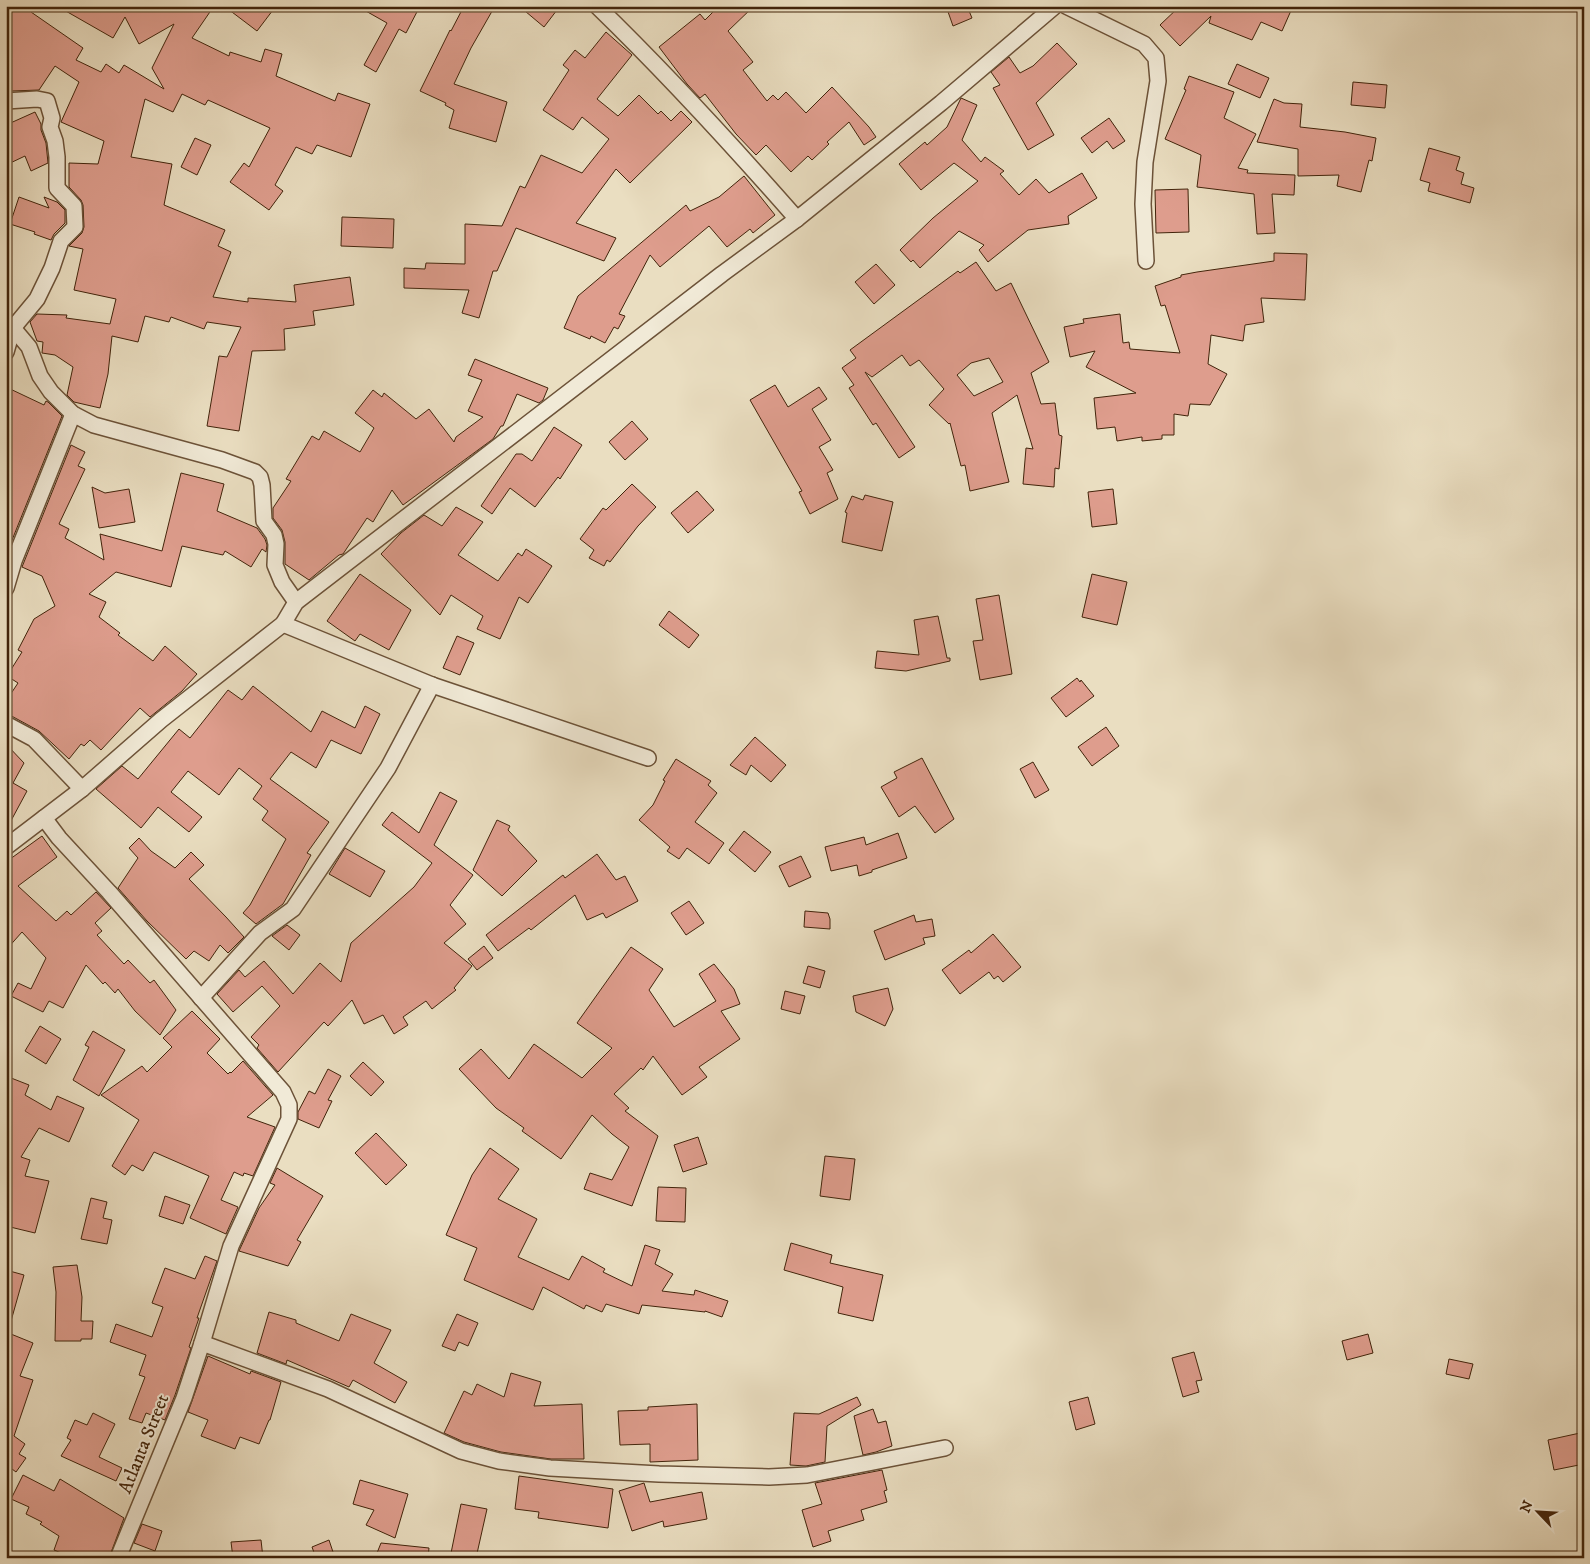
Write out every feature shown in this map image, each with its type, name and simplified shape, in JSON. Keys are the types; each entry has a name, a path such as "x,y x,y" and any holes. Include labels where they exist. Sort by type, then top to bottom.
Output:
{"street":[{"path":"597,6 630,38 739,153 797,219"},
{"path":"6,847 82,789 161,720 283,624 296,602 722,274 797,219 941,103 1054,6"},
{"path":"1066,6 1144,44 1156,58 1158,81 1146,162 1143,204 1146,261"},
{"path":"6,101 36,99 48,101 52,118 50,127 56,149 57,188 74,206 75,227 61,241 52,268 38,299 10,327 6,352"},
{"path":"10,327 29,346 40,376 51,392 73,414 94,425 222,460 254,472 260,477 264,521 274,535 276,544 275,565 282,582 296,602"},
{"path":"6,588 14,561 73,414"},
{"path":"283,624 432,685 648,758"},
{"path":"201,998 260,933 293,909 388,768 432,685"},
{"path":"6,724 34,738 82,789"},
{"name":"Atlanta Street","path":"44,818 59,838 109,892 282,1092 289,1105 289,1119 231,1246 184,1398 118,1558"},
{"path":"202,1343 328,1389 461,1451 499,1461 550,1468 769,1477 807,1475 944,1448"}],"building":[{"path":"6,6 35,6 31,12 83,48 76,60 101,72 106,64 119,73 124,65 164,89 152,68 174,24 139,44 125,17 113,38 57,6 214,6 192,38 229,56 230,52 261,62 265,49 282,54 276,76 335,101 338,93 370,104 351,157 317,145 312,154 296,147 275,185 283,191 269,210 230,182 244,163 249,167 270,128 208,100 205,105 182,94 173,112 145,99 131,157 172,164 164,205 225,230 218,246 231,252 213,297 248,302 248,298 296,302 294,285 350,277 354,305 313,311 315,325 284,329 285,350 252,351 239,431 207,426 219,356 227,357 241,327 207,322 204,329 171,317 169,322 145,316 138,342 112,336 108,374 100,408 74,402 67,395 73,367 55,355 42,353 43,342 37,341 30,322 37,314 67,315 66,318 110,324 116,299 74,290 83,249 69,246 82,233 84,227 83,205 69,187 69,163 98,164 104,141 61,122 79,82 55,66 39,90 12,91 6,87"},
{"path":"224,6 276,6 257,31"},
{"path":"357,6 420,6 406,33 399,29 376,72 364,65 387,23"},
{"path":"464,6 495,6 471,48 454,84 507,102 496,142 449,128 454,110 445,105 446,103 420,91"},
{"path":"519,6 560,6 544,27"},
{"path":"719,6 754,6 728,31 753,62 743,70 767,101 773,95 778,100 786,92 806,113 832,87 876,137 864,145 849,122 827,142 829,144 812,160 808,156 791,172 766,145 756,155 736,134 705,94 700,98 687,84 659,47 700,14 705,20"},
{"path":"946,6 967,6 972,18 953,26"},
{"path":"1180,6 1293,6 1282,31 1261,22 1252,40 1209,23 1211,16 1180,46 1160,25"},
{"path":"606,32 632,55 597,99 618,116 639,95 658,114 661,111 671,121 681,111 692,122 630,183 616,169 576,223 616,238 604,261 516,228 497,271 493,271 479,318 462,313 469,290 404,288 404,268 425,269 426,263 465,264 465,224 502,226 520,186 525,188 541,155 582,173 609,139 582,117 573,130 543,110 569,70 563,65 575,50 585,58"},
{"path":"1057,43 1077,64 1036,103 1054,135 1028,150 993,88 1000,85 991,72 1009,57 1020,73 1033,66"},
{"path":"1237,64 1269,78 1260,98 1228,84"},
{"path":"1189,76 1234,92 1224,118 1256,134 1238,168 1248,170 1247,173 1295,175 1294,195 1272,194 1275,233 1257,234 1254,194 1197,187 1201,155 1165,139 1186,90 1184,89"},
{"path":"1353,82 1387,85 1385,108 1351,105"},
{"path":"961,98 977,105 962,140 981,162 985,157 1004,171 1000,174 1019,195 1036,179 1049,193 1082,173 1097,198 1068,216 1069,224 1028,230 988,262 979,250 984,245 959,231 920,268 913,260 911,262 900,250 933,218 978,181 954,163 921,190 899,164 925,142 927,145 947,127"},
{"path":"1274,99 1284,103 1302,104 1300,127 1376,138 1372,161 1369,160 1361,192 1337,186 1339,175 1298,176 1298,149 1257,142"},
{"path":"35,112 41,124 41,130 46,143 48,163 31,171 25,156 6,165 6,125"},
{"path":"1109,118 1125,141 1113,149 1107,141 1092,153 1081,138"},
{"path":"195,138 211,145 197,175 181,167"},
{"path":"1429,148 1460,157 1456,170 1464,173 1461,184 1474,188 1470,203 1428,191 1430,183 1420,180"},
{"path":"744,176 775,215 753,233 750,229 727,247 709,226 660,267 650,255 619,314 625,316 618,329 614,327 605,343 591,336 590,339 564,328 578,296 686,205 690,211 719,197"},
{"path":"1188,189 1189,232 1156,233 1155,190"},
{"path":"19,197 49,208 44,197 57,202 65,210 65,223 51,240 34,234 35,232 10,224"},
{"path":"342,217 394,219 393,248 341,246"},
{"path":"1274,253 1307,254 1305,300 1261,298 1264,322 1245,325 1243,341 1211,335 1208,364 1227,374 1210,405 1190,404 1188,416 1174,414 1174,435 1162,435 1162,439 1142,441 1142,437 1117,441 1115,427 1097,429 1094,398 1136,393 1086,367 1095,351 1070,357 1064,327 1084,323 1083,319 1120,314 1123,343 1129,342 1130,349 1180,353 1165,305 1161,306 1155,286 1181,277 1181,275 1274,261"},
{"path":"976,262 996,291 1011,283 1049,362 1031,373 1041,404 1055,403 1059,435 1062,436 1059,469 1055,468 1054,487 1023,484 1026,448 1033,449 1017,395 992,413 1009,482 970,491 965,465 961,466 950,423 929,405 944,389 919,360 910,366 902,355 872,377 865,372 915,447 899,458 876,423 873,425 849,388 854,385 842,368 856,358 850,350 958,271 960,273","holes":["989,358 1003,382 974,396 957,375 971,363"]},
{"path":"876,264 895,285 874,304 855,282"},
{"path":"475,359 548,388 543,400 539,403 517,394 503,426 501,426 493,439 403,505 392,490 373,522 367,518 343,554 339,555 309,580 285,564 285,542 282,530 273,518 273,508 291,481 286,479 312,436 319,440 324,431 360,452 374,428 355,413 373,390 382,397 384,393 416,419 429,409 454,442 456,437 483,417 468,411 482,380 468,375"},
{"path":"775,385 788,407 819,387 827,399 812,409 831,440 819,447 833,470 827,473 838,499 810,514 799,492 802,491 750,400"},
{"path":"6,387 44,405 46,401 48,402 62,416 6,555"},
{"path":"632,421 648,439 625,460 609,442"},
{"path":"554,427 582,445 560,479 558,477 535,507 510,488 492,514 481,506 516,454 522,454 532,461"},
{"path":"71,445 85,452 78,466 85,469 59,524 69,529 65,538 104,560 100,534 162,551 181,473 224,484 217,511 257,528 267,545 266,552 262,549 251,567 225,551 223,555 182,546 171,587 116,572 89,594 106,602 99,617 120,633 118,635 153,661 165,646 197,674 182,691 150,717 140,708 101,750 90,740 84,746 81,744 69,759 39,731 6,713 6,701 18,683 7,676 22,652 18,650 34,619 55,606 42,576 22,567"},
{"path":"632,484 656,507 638,526 610,562 607,560 604,566 589,558 594,550 580,539 603,508 606,510"},
{"path":"92,487 105,493 129,489 135,522 99,528"},
{"path":"1113,489 1117,524 1092,527 1088,492"},
{"path":"697,491 714,510 688,533 671,513"},
{"path":"865,495 893,502 882,551 842,542 847,513 845,512 852,496 863,500"},
{"path":"456,507 483,522 458,555 498,581 518,553 522,556 526,549 552,566 528,603 519,597 500,639 477,629 483,616 451,595 440,615 381,554 401,533 424,515 442,526"},
{"path":"360,574 411,610 389,650 360,634 355,641 327,621"},
{"path":"1092,574 1127,582 1117,625 1082,617"},
{"path":"999,595 1012,674 980,680 973,641 983,640 976,599"},
{"path":"669,611 699,635 689,648 659,625"},
{"path":"938,616 947,658 950,658 950,661 906,671 875,668 877,651 919,655 914,620"},
{"path":"457,636 474,643 460,675 443,668"},
{"path":"1077,678 1080,682 1081,680 1094,696 1066,717 1051,698"},
{"path":"253,686 311,732 322,711 355,728 365,706 380,714 361,754 331,740 316,768 291,752 270,779 329,822 307,853 311,855 283,904 256,924 243,913 250,905 286,839 262,820 268,811 253,799 262,786 239,768 219,795 188,771 171,792 202,817 189,832 158,807 141,828 96,789 122,766 138,779 179,729 190,738 228,690 242,700"},
{"path":"1106,727 1119,746 1092,766 1078,747"},
{"path":"755,737 786,765 771,782 751,765 746,775 730,765"},
{"path":"6,744 24,763 13,783 27,791 6,830"},
{"path":"922,758 954,819 935,833 915,806 899,817 881,787 897,778 894,772"},
{"path":"676,759 711,781 708,785 717,793 695,822 724,843 709,864 687,848 679,859 667,851 670,847 639,820 653,805 665,781 663,780"},
{"path":"1033,762 1049,790 1035,798 1020,769"},
{"path":"440,792 457,801 434,845 473,875 450,905 466,924 444,943 472,966 454,988 456,990 432,1009 426,1001 403,1017 408,1025 394,1034 383,1015 364,1024 352,1000 328,1026 324,1022 278,1072 257,1048 259,1045 251,1037 280,1006 262,986 233,1012 217,994 239,970 245,977 264,961 293,994 320,963 341,982 351,943 414,887 432,863 382,825 392,812 419,833"},
{"path":"497,820 510,826 508,830 537,861 502,896 473,870"},
{"path":"744,831 771,852 755,872 729,850"},
{"path":"898,833 907,858 859,876 857,865 831,871 825,847 864,837 866,845"},
{"path":"42,836 57,857 18,886 56,921 67,911 71,915 96,892 111,908 95,923 102,931 97,935 124,964 128,960 150,983 154,980 176,1010 160,1035 135,1011 118,989 115,993 105,982 103,984 86,965 63,1008 49,1001 43,1012 11,996 18,983 31,989 46,958 22,932 6,950 6,862"},
{"path":"139,838 151,851 175,868 191,852 204,865 189,879 244,937 228,953 220,945 209,961 194,951 186,959 147,921 118,888 138,858 129,848"},
{"path":"345,848 385,871 370,897 329,874"},
{"path":"597,854 616,880 625,876 638,901 606,918 603,913 587,920 575,895 531,930 529,928 498,951 486,935 563,875 565,878"},
{"path":"801,856 811,877 789,887 779,866"},
{"path":"689,901 704,923 686,935 671,913"},
{"path":"805,911 828,913 830,929 804,927"},
{"path":"914,915 916,922 932,919 935,936 923,938 925,944 885,960 874,931"},
{"path":"287,925 300,935 289,950 272,936"},
{"path":"993,934 1021,967 1003,982 998,976 994,979 989,972 960,994 942,970 969,950 971,953"},
{"path":"484,946 493,958 477,970 468,959"},
{"path":"631,947 663,969 649,990 674,1027 716,1001 699,974 714,964 734,989 740,1004 721,1011 740,1039 699,1067 707,1077 682,1095 653,1056 643,1070 641,1068 614,1094 629,1108 625,1111 658,1136 632,1206 584,1189 590,1173 612,1180 629,1147 592,1115 561,1159 522,1131 524,1128 496,1108 459,1069 481,1049 509,1079 534,1044 582,1078 612,1048 577,1023"},
{"path":"808,966 825,971 820,988 803,983"},
{"path":"888,988 893,1009 885,1026 856,1012 853,996"},
{"path":"785,991 805,996 800,1014 781,1009"},
{"path":"192,1011 220,1039 207,1053 228,1074 243,1061 273,1095 247,1117 275,1127 253,1176 244,1173 243,1176 234,1172 221,1200 238,1207 226,1234 190,1218 209,1176 154,1152 143,1171 132,1165 125,1175 112,1166 139,1120 101,1095 142,1066 147,1072 172,1047 163,1038"},
{"path":"40,1026 61,1039 46,1064 25,1051"},
{"path":"93,1031 125,1050 99,1096 73,1080 89,1047 85,1045"},
{"path":"363,1062 384,1082 371,1096 350,1076"},
{"path":"328,1069 341,1076 328,1100 332,1101 319,1128 298,1119 298,1112 309,1091 315,1094"},
{"path":"6,1076 29,1085 25,1095 51,1110 57,1096 84,1108 69,1142 39,1128 21,1157 30,1160 25,1176 49,1181 35,1233 6,1226"},
{"path":"376,1133 407,1165 386,1185 355,1153"},
{"path":"698,1137 707,1164 683,1172 674,1145"},
{"path":"490,1148 519,1169 498,1199 537,1219 518,1257 569,1280 582,1256 605,1269 603,1272 632,1286 645,1245 660,1250 655,1264 673,1274 662,1291 694,1295 695,1290 728,1301 722,1317 705,1311 642,1305 639,1314 606,1304 602,1312 586,1305 584,1309 543,1287 533,1310 464,1280 477,1248 446,1235 472,1175"},
{"path":"825,1156 855,1159 850,1200 820,1196"},
{"path":"277,1168 323,1196 297,1240 301,1242 288,1266 239,1251 259,1208 275,1185 270,1183"},
{"path":"658,1187 686,1188 685,1222 656,1221"},
{"path":"165,1196 190,1205 183,1224 159,1216"},
{"path":"91,1198 107,1202 103,1218 112,1220 107,1244 81,1239"},
{"path":"791,1243 832,1255 830,1263 883,1275 873,1321 838,1313 843,1287 784,1270"},
{"path":"205,1256 217,1261 197,1318 199,1318 189,1347 191,1348 165,1420 146,1413 142,1423 129,1419 145,1377 139,1375 146,1355 110,1342 116,1324 152,1337 163,1307 152,1303 165,1268 195,1279"},
{"path":"77,1265 82,1297 81,1321 93,1321 92,1339 55,1341 56,1292 53,1267"},
{"path":"6,1270 24,1275 11,1321 6,1321"},
{"path":"269,1312 296,1320 296,1323 339,1341 351,1314 391,1330 374,1363 407,1382 395,1403 353,1380 349,1387 287,1360 286,1364 257,1353"},
{"path":"457,1314 478,1323 468,1346 459,1342 455,1351 442,1346"},
{"path":"6,1332 33,1343 20,1376 33,1380 14,1436 25,1444 19,1454 26,1458 16,1472 12,1469 6,1479"},
{"path":"1368,1334 1373,1353 1347,1360 1342,1341"},
{"path":"1194,1352 1202,1380 1196,1381 1199,1392 1183,1397 1172,1358"},
{"path":"208,1356 250,1374 251,1371 281,1382 270,1420 259,1444 240,1437 235,1449 201,1436 208,1420 188,1412"},
{"path":"1449,1359 1473,1364 1469,1379 1446,1374"},
{"path":"511,1373 541,1382 534,1406 582,1404 584,1459 551,1459 501,1452 464,1442 444,1433 464,1391 472,1395 477,1384 504,1397"},
{"path":"857,1397 861,1405 827,1426 825,1462 806,1466 790,1465 794,1413 819,1414"},
{"path":"1088,1397 1095,1424 1076,1430 1069,1402"},
{"path":"697,1404 698,1460 650,1462 650,1444 620,1445 618,1411 648,1410 648,1407"},
{"path":"873,1409 878,1423 886,1421 892,1446 863,1455 854,1416"},
{"path":"93,1413 115,1424 99,1457 122,1468 116,1481 61,1456 71,1440 67,1438 75,1420 87,1425"},
{"path":"1580,1433 1584,1451 1584,1464 1554,1470 1548,1440"},
{"path":"882,1470 887,1490 884,1491 887,1502 861,1510 864,1520 828,1531 831,1541 813,1547 802,1510 822,1504 815,1483"},
{"path":"23,1475 54,1491 60,1479 124,1518 109,1558 73,1558 54,1550 59,1536 40,1524 42,1522 26,1514 29,1507 11,1499"},
{"path":"519,1476 613,1489 608,1528 538,1518 539,1512 515,1509"},
{"path":"360,1480 408,1494 395,1538 366,1525 374,1510 353,1504"},
{"path":"644,1483 650,1502 702,1492 707,1519 664,1527 663,1521 632,1531 619,1491"},
{"path":"461,1504 487,1509 476,1558 450,1558"},
{"path":"142,1524 162,1531 155,1551 134,1543"},
{"path":"261,1540 263,1558 233,1558 231,1542"},
{"path":"329,1540 335,1558 316,1558 312,1547"},
{"path":"381,1543 429,1548 428,1558 375,1558"}]}
